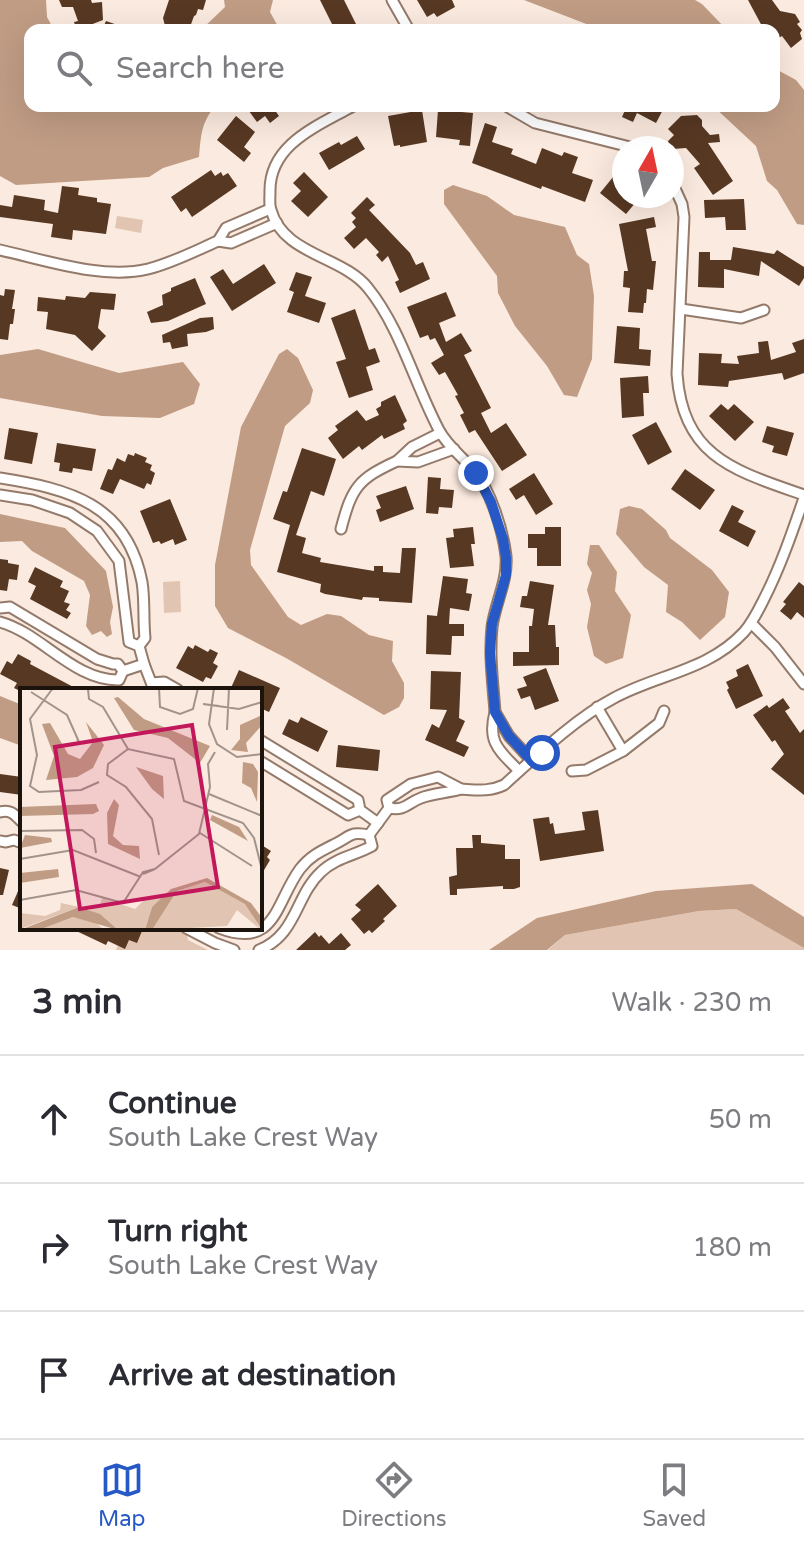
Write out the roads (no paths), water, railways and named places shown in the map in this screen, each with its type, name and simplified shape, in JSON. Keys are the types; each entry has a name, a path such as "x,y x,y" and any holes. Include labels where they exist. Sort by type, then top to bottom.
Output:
{"street":[{"path":"392,0 406,24"},
{"path":"343,112 299,137 282,153 271,176 270,209 290,238 363,282 372,292 385,312 440,433 484,486 504,548 506,575 491,639 495,712 490,729 494,743 519,771"},
{"path":"516,112 535,123 612,142"},
{"path":"389,808 401,810 421,798 461,789 493,790 504,785 597,707 618,695 710,660 746,630 770,588 804,496 731,467 712,453 695,433 685,413 677,374 684,217 682,208"},
{"path":"218,241 226,228 270,209"},
{"path":"0,250 95,271 132,272 164,264 218,241 231,243 277,223"},
{"path":"681,309 741,318 764,310"},
{"path":"341,529 346,508 358,486 370,473 397,461 412,447 440,433"},
{"path":"397,461 418,462 454,449"},
{"path":"0,478 61,490 104,512 118,527 129,541 143,587 145,638 139,646"},
{"path":"0,495 32,500 70,513 97,531 119,561 129,642 139,646"},
{"path":"0,608 10,607 97,659 118,664 123,671"},
{"path":"0,622 17,629 92,675 119,680 123,671 144,664"},
{"path":"751,623 804,684"},
{"path":"139,646 153,687 164,682 174,688"},
{"path":"597,707 623,751"},
{"path":"572,771 586,770 623,751 659,723 664,711"},
{"path":"495,712 509,736 531,760"},
{"path":"262,741 358,800 360,810 378,823"},
{"path":"262,762 348,815 360,810"},
{"path":"389,808 387,800 411,784 438,777 461,789"},
{"path":"369,835 389,808"},
{"path":"0,812 9,811 20,820"},
{"path":"262,930 271,923 299,870 313,854 355,832 369,835"},
{"path":"260,950 272,945 282,935 309,887 322,871 372,846 369,835"},
{"path":"0,841 18,842"},
{"path":"190,930 234,950"},
{"path":"224,930 239,936 252,936 262,930"}]}
